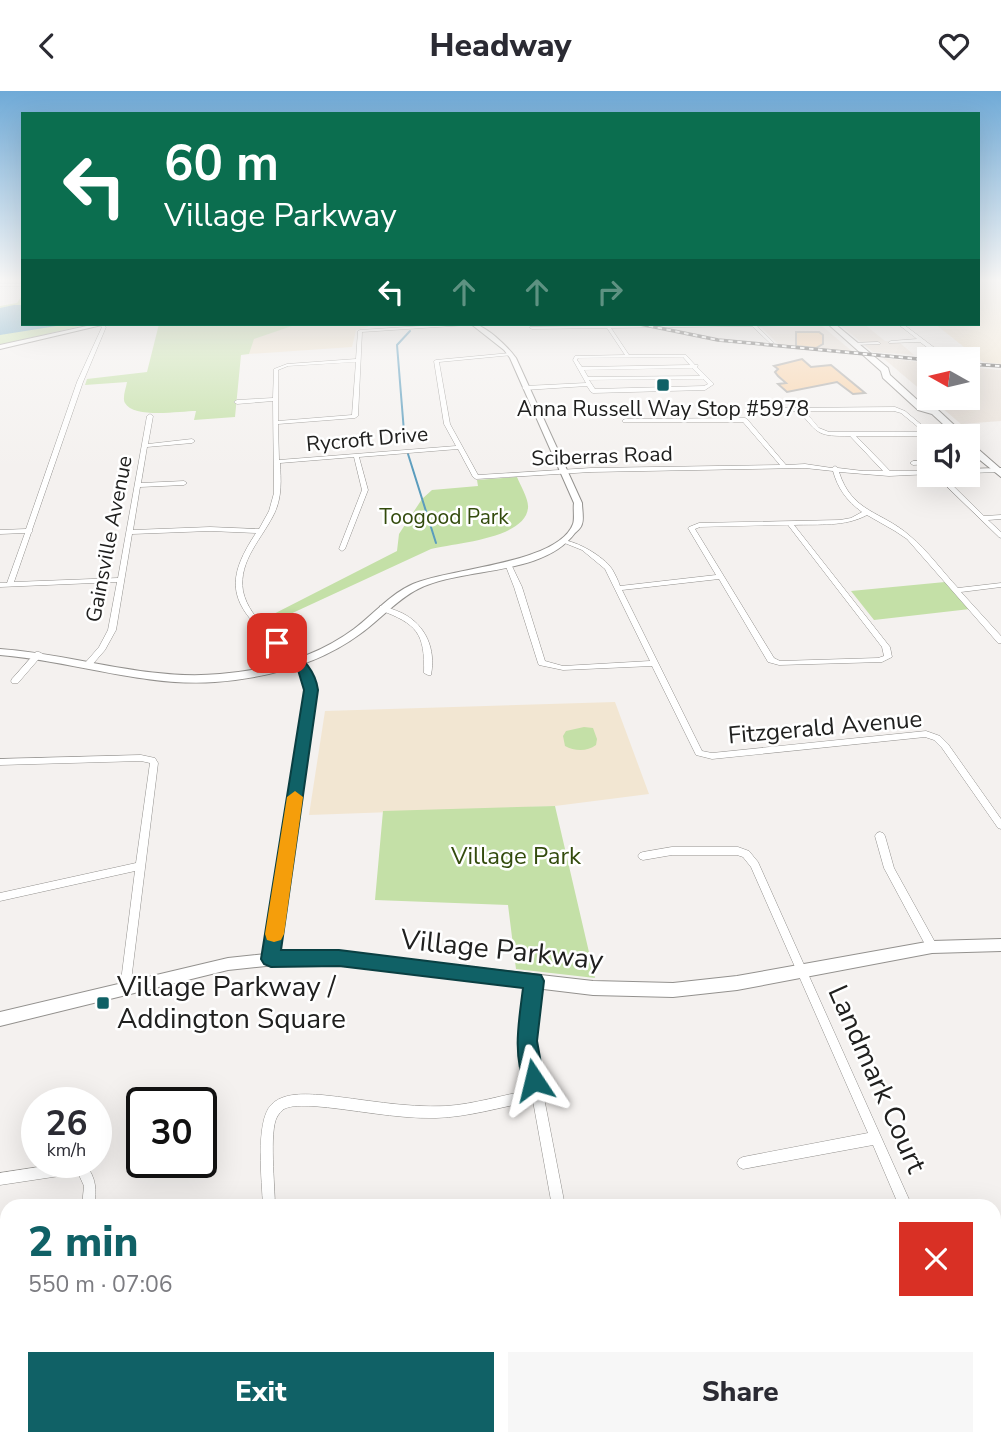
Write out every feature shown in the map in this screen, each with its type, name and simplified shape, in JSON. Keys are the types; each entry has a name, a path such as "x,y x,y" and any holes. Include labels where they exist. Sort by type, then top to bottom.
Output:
{"main road":[{"path":"855,344 885,370 886,376 921,408 935,412 948,424"},
{"path":"980,455 1000,469"},
{"path":"298,661 350,637 403,592 437,577 536,557 564,541"},
{"path":"0,652 39,654 89,663"},
{"name":"Village Parkway","path":"0,1019 228,964 271,959 339,958 593,988 673,990 802,972 932,947 1001,945"}],"street":[{"path":"10,585 80,382 96,344"},
{"path":"275,423 355,416 358,344"},
{"path":"498,344 510,354 580,510 576,526 564,541"},
{"path":"620,344 628,356"},
{"name":"Sciberras Road","path":"510,354 436,361 446,419 476,477 563,472 785,467 917,473"},
{"path":"628,356 684,356 711,384 705,388 593,391 575,360 577,357 628,356"},
{"path":"271,959 311,690 309,678 298,661 251,619 239,585 240,573 245,557 276,499 275,423 278,368 357,361"},
{"path":"580,369 696,366"},
{"path":"525,388 588,381 705,377"},
{"path":"237,402 276,399"},
{"path":"782,410 895,409 918,424"},
{"path":"801,410 822,432 917,435"},
{"name":"Gainsville Avenue","path":"89,663 112,630 150,416"},
{"path":"625,421 745,420 785,467"},
{"path":"852,435 889,474"},
{"path":"144,446 192,441"},
{"name":"Rycroft Drive","path":"276,462 460,447"},
{"path":"342,549 365,490 356,455"},
{"path":"913,463 917,463"},
{"path":"835,468 840,488 857,508 892,524 904,534 1001,641"},
{"path":"980,470 1000,469"},
{"path":"136,485 184,483"},
{"path":"951,487 1001,536"},
{"path":"790,524 886,647 888,657 879,660 775,662 768,656 692,533 692,527 846,521 865,513"},
{"path":"983,518 1001,517"},
{"path":"130,532 210,529 259,531"},
{"path":"0,532 30,531"},
{"name":"Fitzgerald Avenue","path":"564,541 603,561 692,744 703,755 926,734 937,738 945,746 1001,826"},
{"path":"508,564 542,663 563,668 654,663"},
{"path":"617,588 720,577"},
{"path":"0,585 121,580"},
{"path":"955,591 1001,585"},
{"path":"383,608 399,614 420,628 429,649 428,673"},
{"path":"15,681 39,654"},
{"path":"89,663 146,675 199,679 257,672 298,661"},
{"path":"0,762 141,758 152,760 154,768 125,989"},
{"path":"880,836 889,869 932,947"},
{"name":"Landmark Court","path":"643,856 672,851 738,851 755,865 903,1199"},
{"path":"0,897 140,866"},
{"path":"534,981 527,1041 558,1199"},
{"path":"269,1199 268,1119 279,1104 316,1101 438,1112 537,1095"},
{"path":"743,1163 876,1138"},
{"path":"0,1179 73,1167 82,1169 89,1179 89,1199"}],"shaded area":[{"path":"252,344 353,344 352,347 249,354"},
{"path":"844,344 853,352 779,345"},
{"path":"864,344 902,344 914,355 873,352"},
{"path":"960,344 1001,344 1001,364 983,362 980,360 980,347 964,347"},
{"path":"883,358 917,362 917,387"},
{"path":"980,368 1001,370 1001,421 961,424 944,410 980,410"},
{"path":"615,702 649,794 555,806 309,815 325,711"}],"green space":[{"path":"154,344 252,344 249,354 241,355 235,417 194,420 196,411 147,413 130,408 125,403 127,382 85,385 87,379 147,372"},
{"name":"Toogood Park","path":"517,477 526,496 528,508 524,518 515,527 487,538 431,549 260,628 256,623 397,551 399,534 422,499 432,490 478,486 477,480"},
{"path":"945,582 970,609 874,620 851,591"},
{"path":"593,728 596,745 580,750 565,746 563,736 566,731"},
{"name":"Village Park","path":"555,806 595,978 516,969 508,905 375,900 383,811"}],"building":[{"path":"796,344 823,344 816,348"},
{"path":"802,359 811,367 831,365 865,393 853,394 837,382 787,392 778,384 786,383 775,372 778,369 774,366"}],"waterway":[{"path":"398,344 405,444"},
{"path":"408,454 436,543"}],"railway":[{"path":"762,344 917,359"},
{"path":"980,365 1001,366"}],"slow traffic":[{"path":"274,934 295,797"}],"place":[{"name":"Anna Russell Way Stop #5978","path":"663,385"},
{"name":"Village Parkway / Addington Square","path":"103,1003"}],"route":[{"path":"277,643 298,661 309,678 311,690 271,959 339,958 534,981 527,1041 534,1080"}]}
